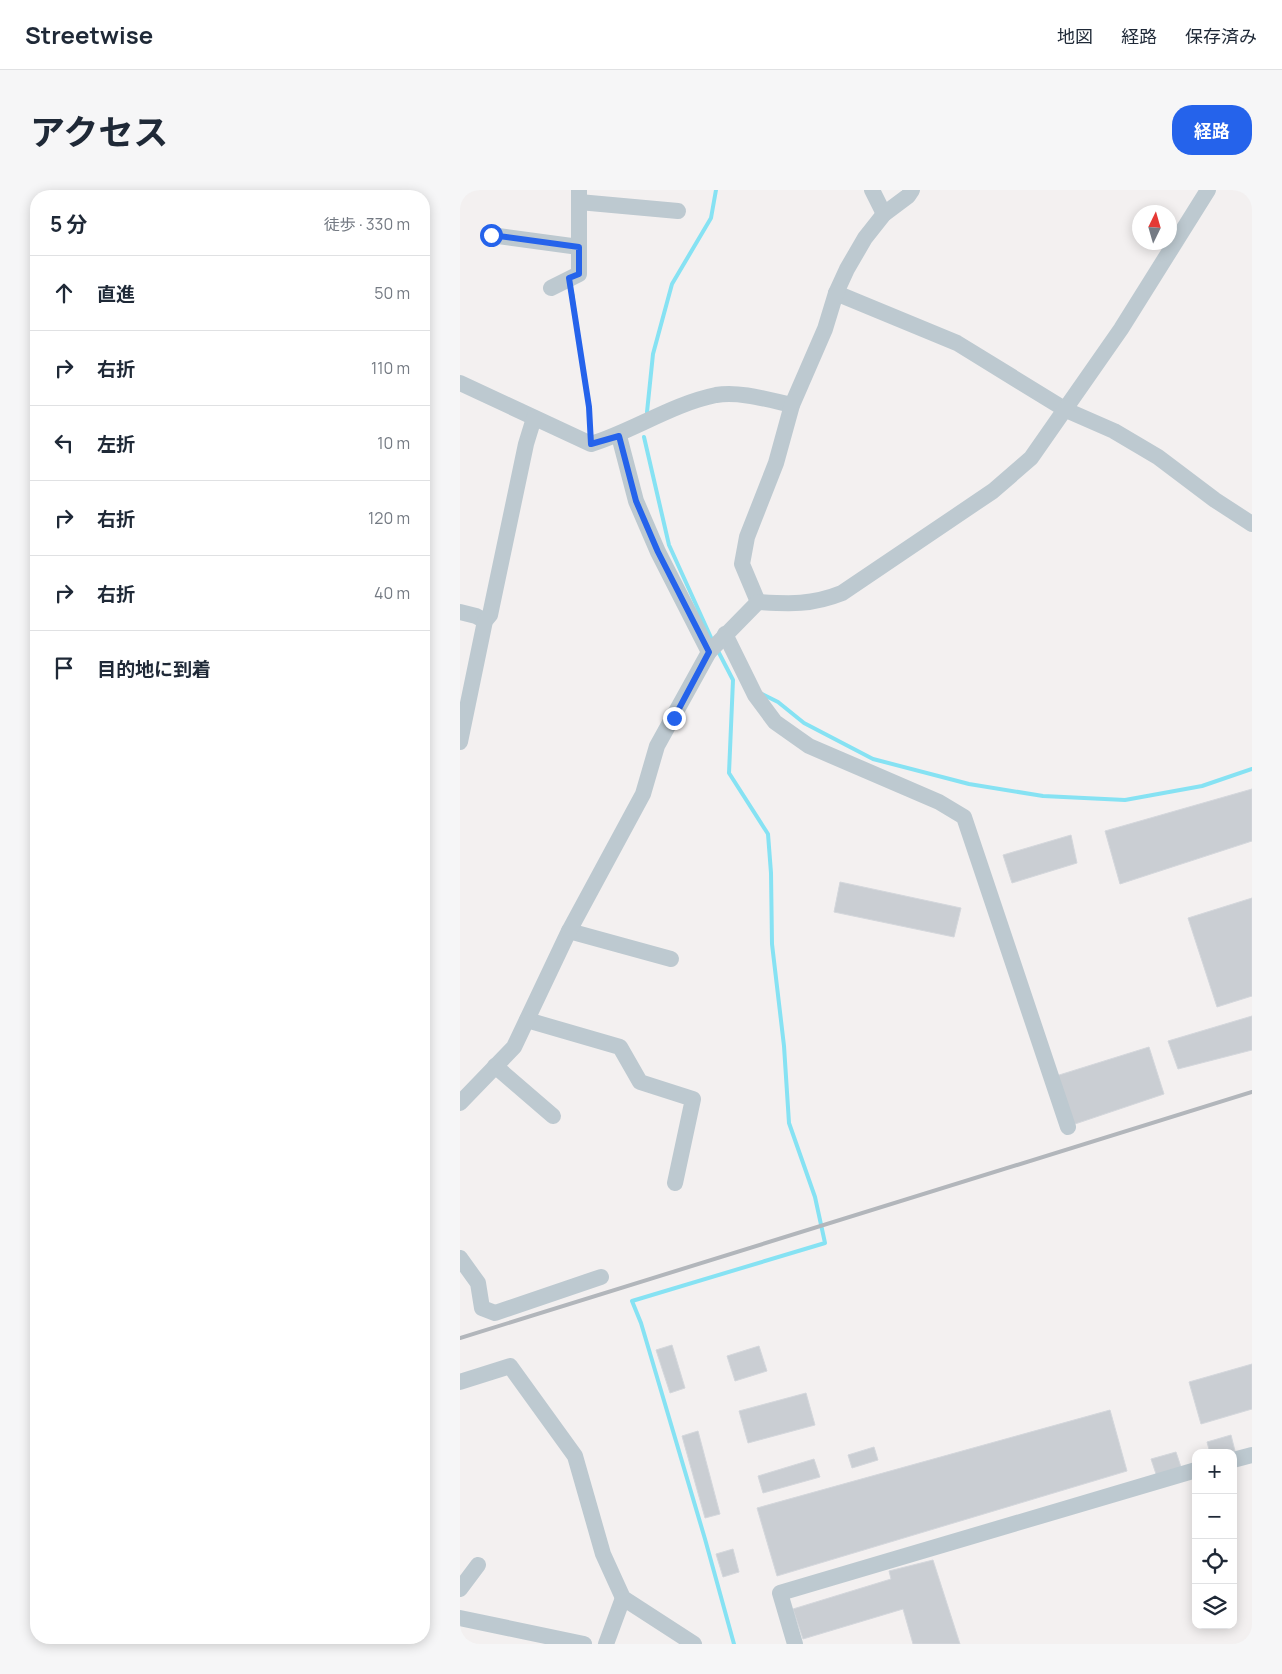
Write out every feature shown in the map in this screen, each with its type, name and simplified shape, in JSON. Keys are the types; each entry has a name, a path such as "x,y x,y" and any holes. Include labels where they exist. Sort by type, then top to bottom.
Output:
{"street":[{"path":"872,190 884,214"},
{"path":"758,602 742,564 747,537 776,463 792,405 825,329 836,293 865,238 884,214 908,196 912,190"},
{"path":"460,1103 514,1047 569,931 643,794 657,746 709,652 758,602 798,604 821,601 842,593 993,491 1031,458 1121,329 1208,190"},
{"path":"551,288 577,265 579,196 672,206"},
{"path":"491,235 577,265"},
{"path":"836,293 957,343 1066,410 1114,431 1158,457 1181,472 1215,500 1252,524"},
{"path":"460,382 591,444 619,436 680,407 717,395 742,395 792,405"},
{"path":"460,742 467,674 485,621 490,614 526,444 534,418"},
{"path":"619,436 636,501 658,552 709,652"},
{"path":"460,612 476,616 485,621"},
{"path":"725,634 755,695 775,722 809,746 939,802 964,818 1068,1127"},
{"path":"569,931 671,959"},
{"path":"527,1020 620,1047 640,1082 693,1099 676,1183"},
{"path":"496,1066 553,1116"},
{"path":"460,1258 478,1283 482,1308 495,1313 601,1278"},
{"path":"460,1382 510,1366 575,1456 603,1554 623,1598 694,1644"},
{"path":"1237,1459 1252,1454"},
{"path":"795,1644 780,1593 1192,1471"},
{"path":"460,1589 478,1565"},
{"path":"606,1644 623,1598"},
{"path":"460,1618 584,1644"}],"path":[{"path":"577,265 591,444"}],"building":[{"path":"1252,789 1252,841 1120,884 1105,831"},
{"path":"1071,835 1077,863 1012,883 1003,855"},
{"path":"840,882 961,908 954,937 834,912"},
{"path":"1252,898 1252,996 1217,1007 1188,918"},
{"path":"1252,1016 1252,1050 1178,1069 1168,1041"},
{"path":"1149,1047 1164,1094 1072,1125 1056,1076"},
{"path":"672,1345 685,1388 670,1393 656,1350"},
{"path":"759,1346 767,1371 735,1381 727,1356"},
{"path":"1252,1364 1252,1409 1201,1424 1189,1382"},
{"path":"806,1393 815,1425 748,1443 739,1411"},
{"path":"1110,1410 1127,1471 777,1576 757,1508"},
{"path":"698,1431 720,1514 705,1518 682,1436"},
{"path":"1231,1435 1234,1449 1209,1449 1207,1442"},
{"path":"874,1447 878,1460 852,1468 848,1455"},
{"path":"1176,1452 1182,1470 1157,1477 1151,1459"},
{"path":"814,1459 820,1477 763,1493 758,1476"},
{"path":"733,1549 739,1572 723,1577 716,1554"},
{"path":"933,1560 960,1644 913,1644 903,1609 803,1639 793,1609 891,1579 889,1571"}],"waterway":[{"path":"647,412 653,354 672,284 711,218 716,190"},
{"path":"644,437 669,545 713,642"},
{"path":"718,651 733,680 729,773 768,834 771,873 772,944 784,1046 789,1123 815,1197 825,1243 632,1301 641,1323 734,1644"},
{"path":"762,694 778,702 804,723 873,759 969,784 1043,796 1125,800 1202,786 1252,769"}],"railway":[{"path":"460,1338 1252,1092"}],"route":[{"path":"491,235 579,247 579,274 569,278 572,286 589,407 591,444 619,436 636,501 658,552 709,652 674,718"}]}
